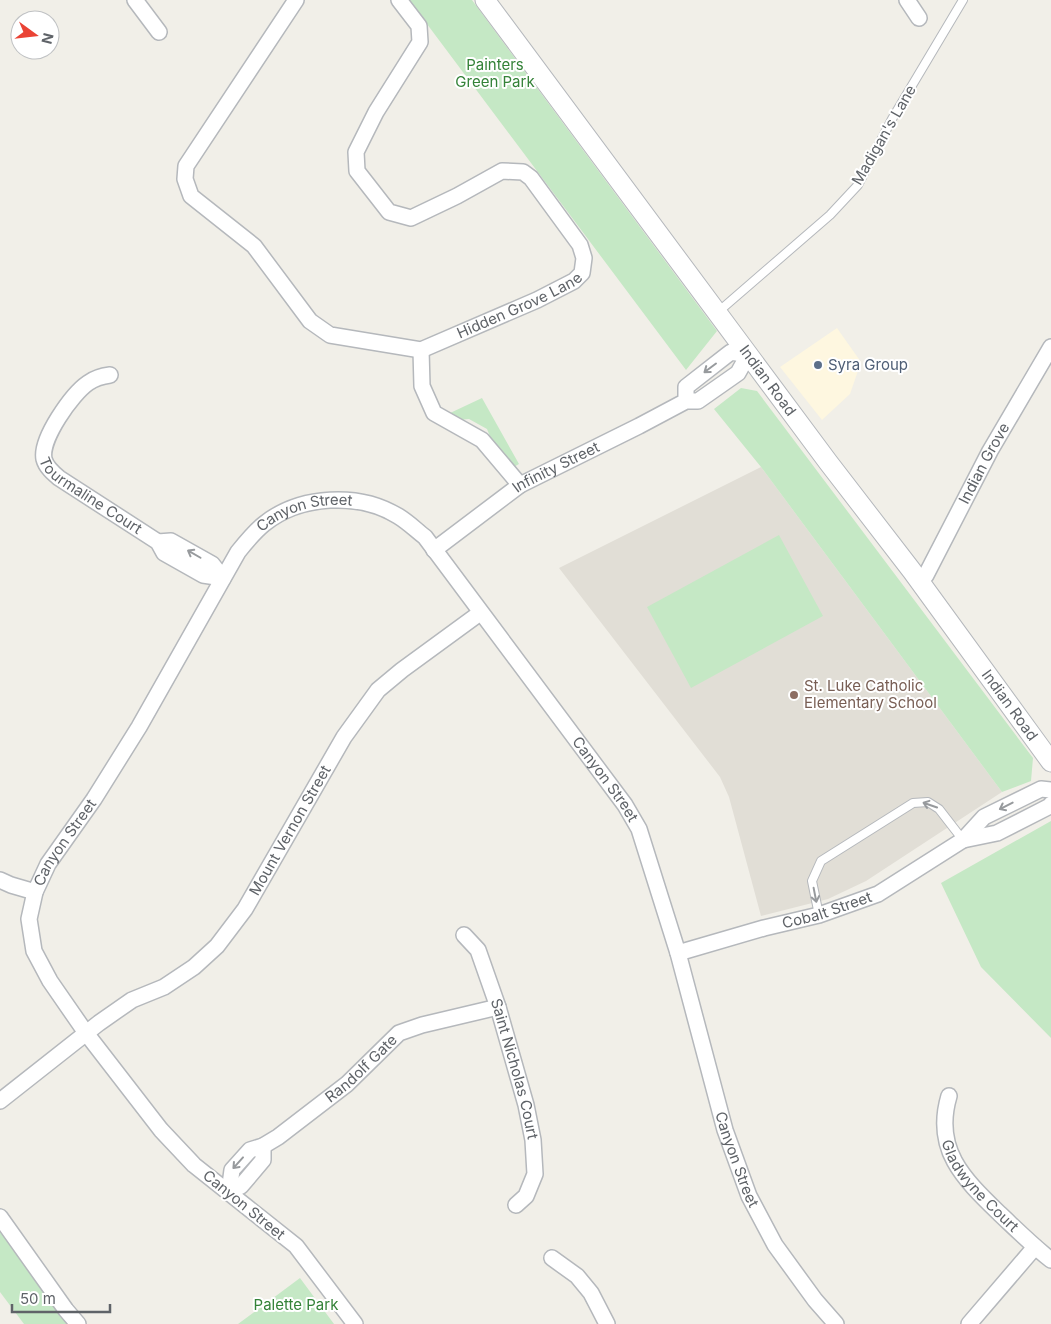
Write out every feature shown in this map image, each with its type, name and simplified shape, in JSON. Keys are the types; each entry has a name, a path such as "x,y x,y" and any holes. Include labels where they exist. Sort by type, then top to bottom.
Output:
{"street":[{"path":"136,0 159,32"},
{"path":"296,0 186,166 185,179 191,196 254,246 310,321 330,335 421,350 422,386 434,413 482,440 520,485"},
{"name":"Hidden Grove Lane","path":"399,0 419,26 420,42 376,112 356,152 357,171 389,212 411,218 457,196 502,171 523,172 531,178 580,245 584,258 582,272 574,281 537,300 421,350"},
{"name":"Indian Road","path":"484,0 718,312 748,355 920,582 1051,762"},
{"path":"907,0 919,18"},
{"name":"Indian Grove","path":"920,582 926,575 990,451 1051,347"},
{"name":"Infinity Street","path":"434,550 520,485 686,401 698,401 738,373 748,355"},
{"name":"Tourmaline Court","path":"110,374 98,377 73,397 49,435 44,449 44,461 59,478 158,542 164,553 206,576 223,578"},
{"name":"Canyon Street","path":"355,1324 296,1246 194,1165 161,1130 86,1033 50,981 34,951 29,919 35,892 48,864 94,798 138,727 223,578 248,540 265,523 296,507 336,499 362,502 382,508 397,515 425,537 624,805 639,829 678,953 725,1130 749,1196 776,1245 815,1300 836,1324"},
{"name":"Mount Vernon Street","path":"0,1101 86,1033 132,1000 164,987 194,967 217,946 244,909 344,736 378,690 402,670 480,613"},
{"name":"Cobalt Street","path":"678,953 764,928 819,915 878,894 963,840 984,817 1041,789 1051,790"},
{"name":"Cobalt Street","path":"963,840 997,834 1051,804"},
{"path":"0,880 35,892"},
{"name":"Saint Nicholas Court","path":"464,935 478,950 498,1007 526,1105 533,1140 535,1174 526,1196 516,1205"},
{"name":"Randolf Gate","path":"229,1192 241,1186 263,1160 263,1146 278,1137 347,1084 399,1034 422,1025 498,1007"},
{"name":"Gladwyne Court","path":"949,1096 944,1122 947,1147 952,1157 973,1187 1035,1248 1051,1260"},
{"path":"0,1217 78,1324"},
{"path":"969,1324 1035,1248"},
{"path":"552,1258 576,1276 591,1293 607,1324"}],"lane":[{"name":"Madigan's Lane","path":"718,312 830,215 858,185 892,119 963,0"},
{"path":"819,915 812,881 821,861 913,803 928,802 939,809 963,840"}],"shaded area":[{"path":"837,328 861,362 850,394 822,420 780,367"},
{"name":"St. Luke Catholic Elementary School","path":"761,467 1002,792 866,881 828,899 761,916 729,797 720,777 559,568"}],"green space":[{"name":"Painters Green Park","path":"409,0 472,0 717,331 686,370"},
{"path":"741,388 757,391 1033,758 1031,781 1002,792 761,467 714,409"},
{"path":"482,398 519,464 512,468 491,439 487,429 469,419 457,420 448,414"},
{"path":"779,535 823,616 691,688 647,607"},
{"path":"1051,821 1051,1038 981,967 941,883"},
{"path":"0,1231 69,1324 24,1324 0,1292"},
{"name":"Palette Park","path":"300,1278 334,1324 238,1324"}],"place":[{"name":"Syra Group","path":"818,365"},
{"name":"St. Luke Catholic Elementary School","path":"794,695"}]}
